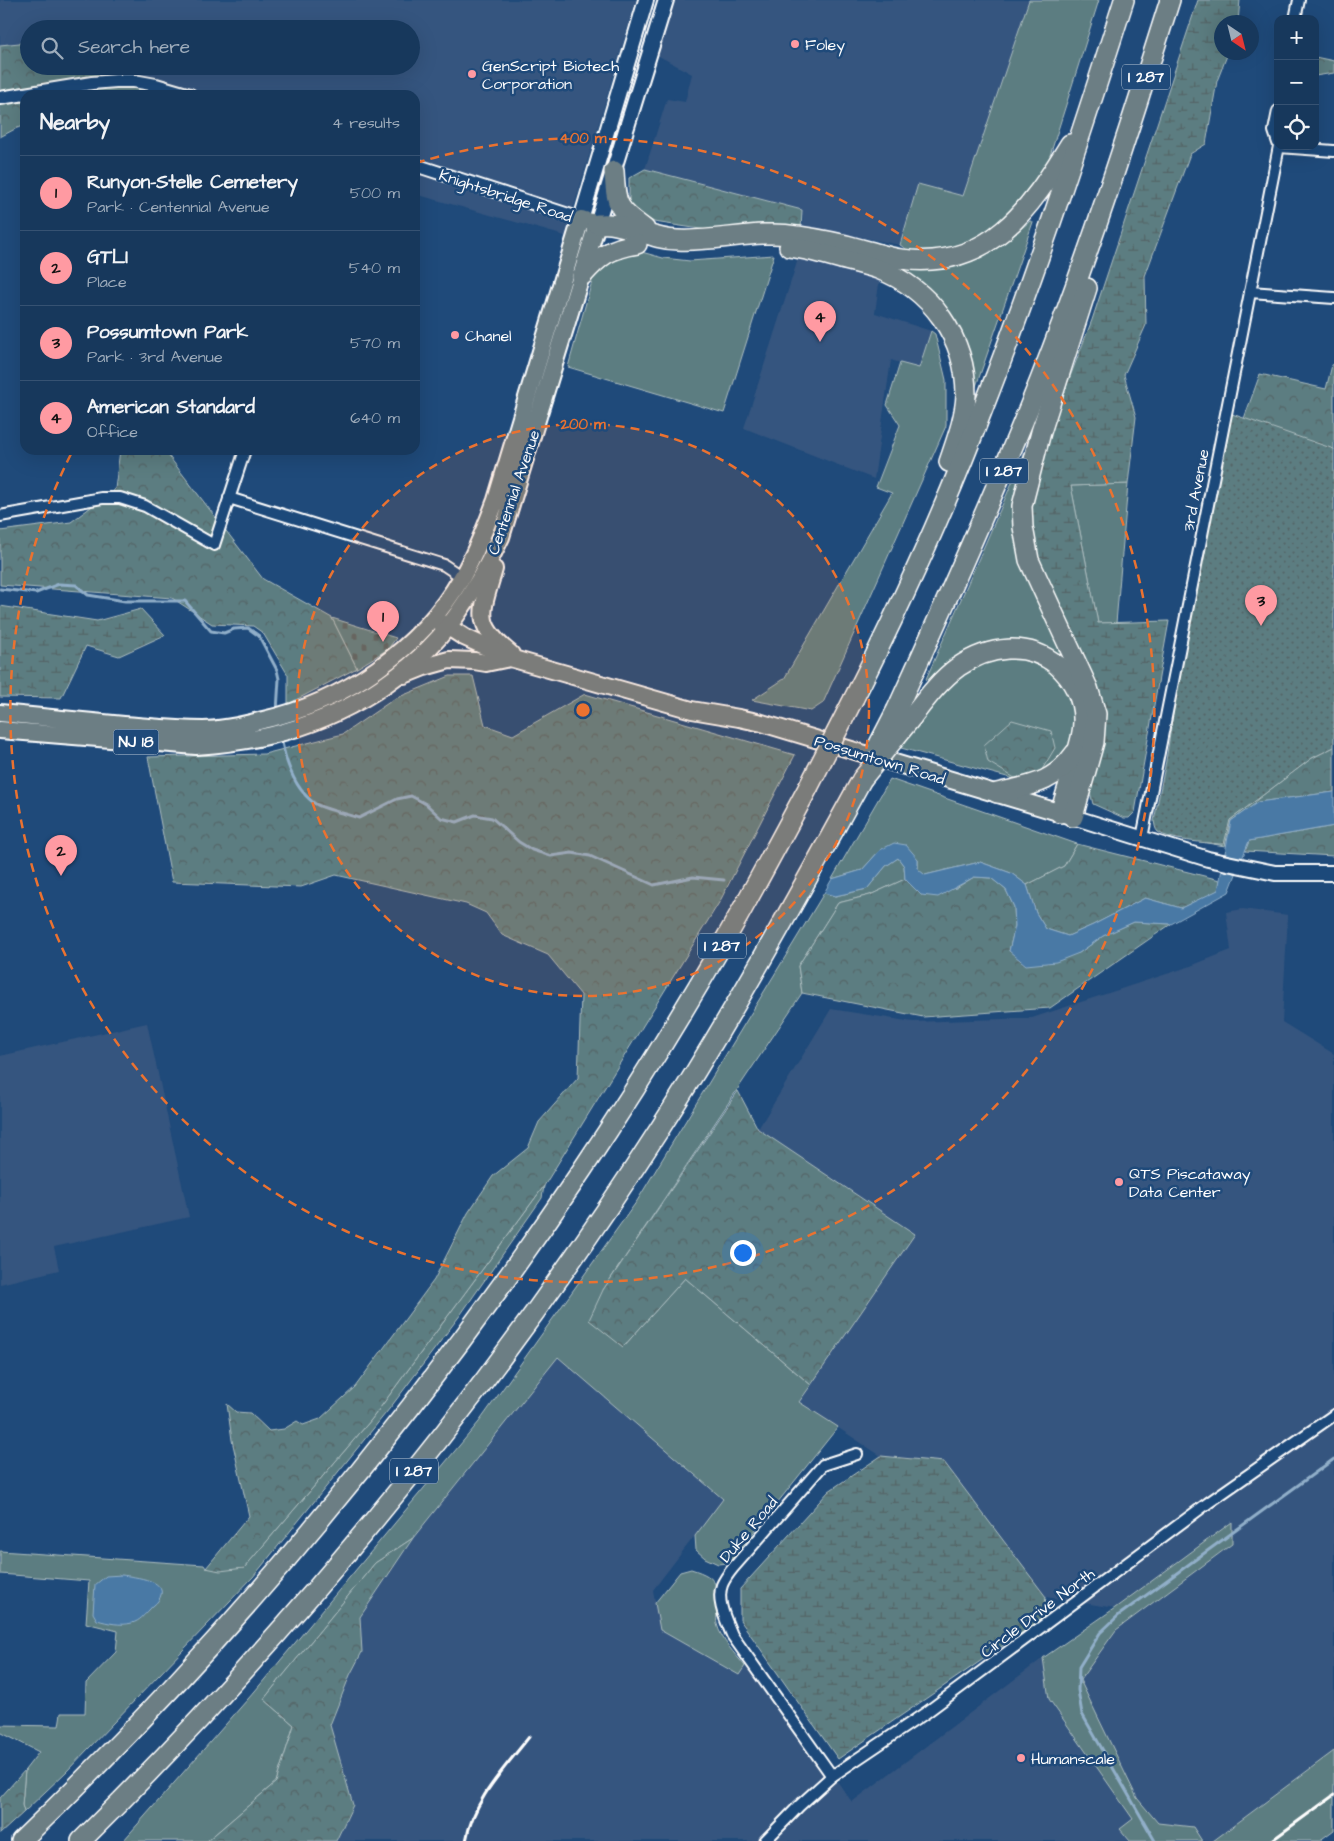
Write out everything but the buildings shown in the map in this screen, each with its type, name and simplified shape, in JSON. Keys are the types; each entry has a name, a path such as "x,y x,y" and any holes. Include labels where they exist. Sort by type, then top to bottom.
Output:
{"highway":[{"name":"I 287","path":"21,1841 142,1719 258,1591 351,1482 439,1370 572,1185 628,1099 722,944 808,788 854,698 884,638 948,495 982,414 1055,213 1124,0"},
{"name":"I 287","path":"81,1841 217,1700 310,1596 393,1497 496,1365 552,1287 662,1124 778,932 862,779 904,713 1060,328 1129,130 1170,0"},
{"path":"589,222 614,224 669,240 774,233 797,235 899,259 925,260 949,258 982,245 999,235 1014,222 1046,183 1086,118"},
{"path":"614,171 615,198 620,208 624,214 654,236"},
{"path":"589,222 610,235 660,251 680,252 770,246 802,249 877,268 906,283 939,312 960,352 964,370 966,396 963,418 942,481 948,495"},
{"name":"Centennial Avenue","path":"0,730 196,746 229,743 270,727 292,721 320,720 388,682 421,654 447,627 478,584 501,537 582,276 589,222"},
{"name":"Centennial Avenue","path":"292,721 366,676 401,650 434,617 462,577 483,535 496,500 589,222"},
{"path":"1066,815 1094,742 1096,714 1088,688 1029,560 1022,527 1022,506 1041,432 1101,245 1096,226"},
{"path":"582,276 608,252 622,246 637,244"},
{"path":"501,537 494,570 483,604 483,620 490,635 514,659"},
{"name":"Possumtown Road","path":"434,617 447,627 480,646 514,659 692,710 762,723 1066,815"},
{"path":"904,713 958,667 997,650 1025,649 1047,658 1065,672 1072,682 1078,694 1083,721 1066,815"},
{"path":"388,682 424,667 449,660 486,663 514,659"},
{"name":"Centennial Avenue","path":"0,714 205,730 270,727"},
{"path":"997,793 1033,785 1054,776 1078,748"}],"main road":[{"name":"Centennial Avenue","path":"589,222 646,0"},
{"name":"Centennial Avenue","path":"589,222 614,171 666,0"},
{"name":"Possumtown Road","path":"1066,815 1208,859 1275,873 1334,873"}],"street":[{"path":"1296,15 1299,0"},
{"path":"55,90 116,81 134,81 173,90"},
{"path":"0,98 20,95"},
{"name":"3rd Avenue","path":"1142,838 1277,150"},
{"path":"1319,150 1334,151"},
{"name":"Knightsbridge Road","path":"420,167 589,222"},
{"path":"1250,292 1334,298"},
{"path":"0,516 102,498 120,498 145,506 214,545 243,455"},
{"path":"229,498 444,565 462,577"},
{"name":"Circle Drive North","path":"765,1841 832,1776 927,1712 1208,1503 1334,1415"},
{"name":"Duke Road","path":"832,1776 732,1635 724,1617 721,1602 722,1585 732,1568 823,1465 857,1454"}],"shaded area":[{"path":"0,0 636,0 565,236 420,195 420,90 150,90 131,75 420,75 420,20 20,20 20,43 0,45"},
{"path":"674,0 1029,0 963,196 918,185 900,245 803,226 802,210 645,169 667,99 685,102 692,74 657,55"},
{"path":"799,256 880,276 875,313 931,331 919,369 891,360 874,479 744,428"},
{"path":"1334,792 1334,826 1249,841 1229,892 1171,924 1134,922 1103,936 1079,953 1056,962 1026,965 1009,951 1015,926 1014,907 1006,890 991,878 974,877 938,897 921,895 905,879 904,866 898,858 886,866 867,889 835,896 824,893 832,879 862,870 880,850 894,843 906,845 918,859 918,869 925,875 980,862 1011,873 1027,885 1036,913 1046,929 1068,936 1145,898 1181,908 1218,890 1231,821 1258,802"},
{"path":"1243,909 1288,915 1282,1022 1334,1054 1334,1751 1213,1841 1202,1841 1192,1827 1158,1823 1137,1798 1080,1680 1116,1630 1232,1544 1232,1522 1115,1608 1046,1597 944,1462 881,1456 799,1402 915,1234 758,1129 831,1009 913,1022 1032,1018 1188,967 1231,950 1226,912"},
{"path":"147,1023 189,1217 54,1247 59,1270 0,1284 0,1056"},
{"path":"558,1357 723,1499 653,1590 660,1630 739,1675 745,1666 819,1756 852,1802 1043,1658 1049,1700 1133,1819 1121,1829 1130,1841 336,1841 353,1805 330,1725 350,1675 362,1652 360,1617 413,1538"},
{"path":"122,1575 143,1579 156,1584 160,1588 161,1594 158,1601 142,1617 132,1623 119,1624 97,1620 93,1613 95,1585 106,1576"}],"green space":[{"path":"1029,0 1099,0 1047,165 1028,197 994,230 952,247 918,257 900,245 918,184 963,196"},
{"path":"1198,0 1240,0 1239,15 1214,15 1214,60 1225,60 1217,81 1206,144 1190,154 1145,276 1146,325 1124,375 1136,417 1128,484 1071,486 1098,623 1169,621 1135,812 1129,818 1124,818 1093,804 1089,788 1103,725 1039,569 1029,519 1042,449 1092,320"},
{"path":"20,43 20,75 131,75 150,90 20,90 20,127 0,137 0,45"},
{"path":"1319,58 1334,61 1334,73 1319,75"},
{"path":"645,169 802,210 801,230 707,230 654,222 637,212 629,203 629,178"},
{"path":"1030,221 1033,222 973,395 967,346 955,322 924,284 921,288 888,266 982,255 1007,241"},
{"path":"638,251 663,258 690,261 774,255 724,413 568,367 594,274 611,257"},
{"path":"931,331 935,334 946,380 946,426 823,703 811,711 752,700 784,679 892,493 876,487 900,425 887,405 900,363 919,368"},
{"path":"1334,364 1334,450 1241,427 1260,374 1326,389 1332,365"},
{"path":"1229,413 1334,449 1334,747 1312,758 1230,820 1224,844 1219,844 1187,841 1164,835 1157,831 1154,821 1166,761 1177,687"},
{"path":"1035,430 1072,667 1016,643 931,683 926,679"},
{"path":"119,455 168,455 263,579 332,618 357,668 288,704 288,675 263,633 253,626 212,624 172,598 0,585 0,531 71,522 115,489"},
{"path":"1128,484 1116,623 1098,623 1071,486"},
{"path":"0,606 97,621 141,609 165,635 119,656 86,646 61,698 0,697"},
{"path":"332,618 396,638 388,649 357,668"},
{"path":"1019,655 1055,672 1068,687 1075,717 1072,741 1061,761 1040,773 1018,780 901,748 933,703 962,671 979,663"},
{"path":"450,676 473,676 485,725 513,735 585,694 795,755 720,901 544,1186 371,1420 244,1568 220,1571 206,1568 249,1516 232,1440 227,1404 236,1412 250,1413 269,1431 284,1429 297,1421 303,1425 320,1419 355,1387 434,1280 468,1213 493,1176 528,1148 539,1122 578,1078 581,995 548,955 502,935 486,913 466,904 336,875 301,887 172,882 148,757 264,754 343,734 394,699"},
{"path":"1012,720 1051,731 1055,748 1040,773 1018,780 988,762 984,745"},
{"path":"1334,747 1334,792 1258,802 1231,821 1225,846 1177,838 1219,844 1230,820 1312,758"},
{"path":"890,779 1077,844 1064,866 1027,885 1011,873 980,862 925,875 918,870 918,859 880,850 862,870 832,879"},
{"path":"1334,826 1334,856 1245,851 1249,841"},
{"path":"1077,844 1220,880 1219,890 1181,908 1145,898 1068,936 1046,929 1036,913 1027,885 1064,866"},
{"path":"898,858 904,866 905,879 870,895 838,903 798,966 802,993 603,1290 623,1347 685,1278 811,1385 799,1402 838,1427 733,1558 726,1563 718,1564 705,1558 696,1550 695,1536 723,1499 558,1357 413,1538 375,1563 264,1699 294,1725 276,1782 207,1841 123,1841 255,1691 479,1422 637,1201 824,893 835,896 867,889 886,866"},
{"path":"974,877 991,878 1006,890 1014,907 1015,926 1009,951 1079,953 1103,936 1134,922 1171,924 1050,1008 923,1017 802,993 798,966 838,903 870,895 905,879 921,895 956,888"},
{"path":"738,1091 758,1129 915,1234 811,1385 685,1278 623,1347 589,1320 603,1290"},
{"path":"544,1186 542,1198 461,1314 390,1408 253,1577 66,1772 24,1812 22,1805 25,1770 39,1752 0,1732 0,1725 59,1726 61,1713 85,1713 86,1683 116,1652 118,1631 86,1623 89,1581 0,1574 0,1551 204,1565 206,1568 244,1568 371,1420"},
{"path":"881,1456 944,1462 1046,1597 1043,1618 838,1759 740,1620 740,1589 829,1491"},
{"path":"1232,1522 1232,1544 1116,1630 1080,1680 1137,1798 1158,1823 1193,1827 1202,1841 1130,1841 1120,1829 1133,1819 1049,1699 1043,1658"},
{"path":"413,1538 360,1617 362,1652 350,1675 330,1725 353,1805 336,1841 207,1841 276,1782 294,1725 264,1699 375,1563"},
{"path":"691,1569 712,1579 715,1584 717,1624 725,1641 745,1666 739,1675 660,1630 655,1603 680,1572"},
{"path":"1334,1751 1334,1830 1319,1841 1213,1841"},
{"path":"25,1770 22,1805 24,1812 0,1834 0,1798"}],"waterway":[{"path":"0,589 36,593 59,584 76,585 88,595 125,601 185,601 211,631 224,633 234,629 248,628 259,636 277,670 279,679 277,711"},
{"path":"281,737 288,764 301,790 314,803 329,809 359,818 397,799 411,796 426,804 441,818 457,822 475,815 492,818 519,842 532,850 551,856 572,853 590,856 654,885 693,877 724,880"},
{"path":"1155,1841 1082,1714 1078,1690 1079,1667 1100,1633 1119,1615 1334,1459"}],"railway":[{"path":"466,1841 475,1812 482,1799 529,1737"},
{"path":"1271,1841 1334,1795"}],"place":[{"name":"Foley","path":"795,44"},
{"name":"GenScript Biotech Corporation","path":"472,74"},
{"name":"Chanel","path":"455,335"},
{"name":"American Standard","path":"820,342"},
{"name":"Possumtown Park","path":"1261,626"},
{"name":"Runyon-Stelle Cemetery","path":"383,642"},
{"name":"GTLI","path":"61,876"},
{"name":"QTS Piscataway Data Center","path":"1119,1182"},
{"name":"Humanscale","path":"1021,1758"}]}
